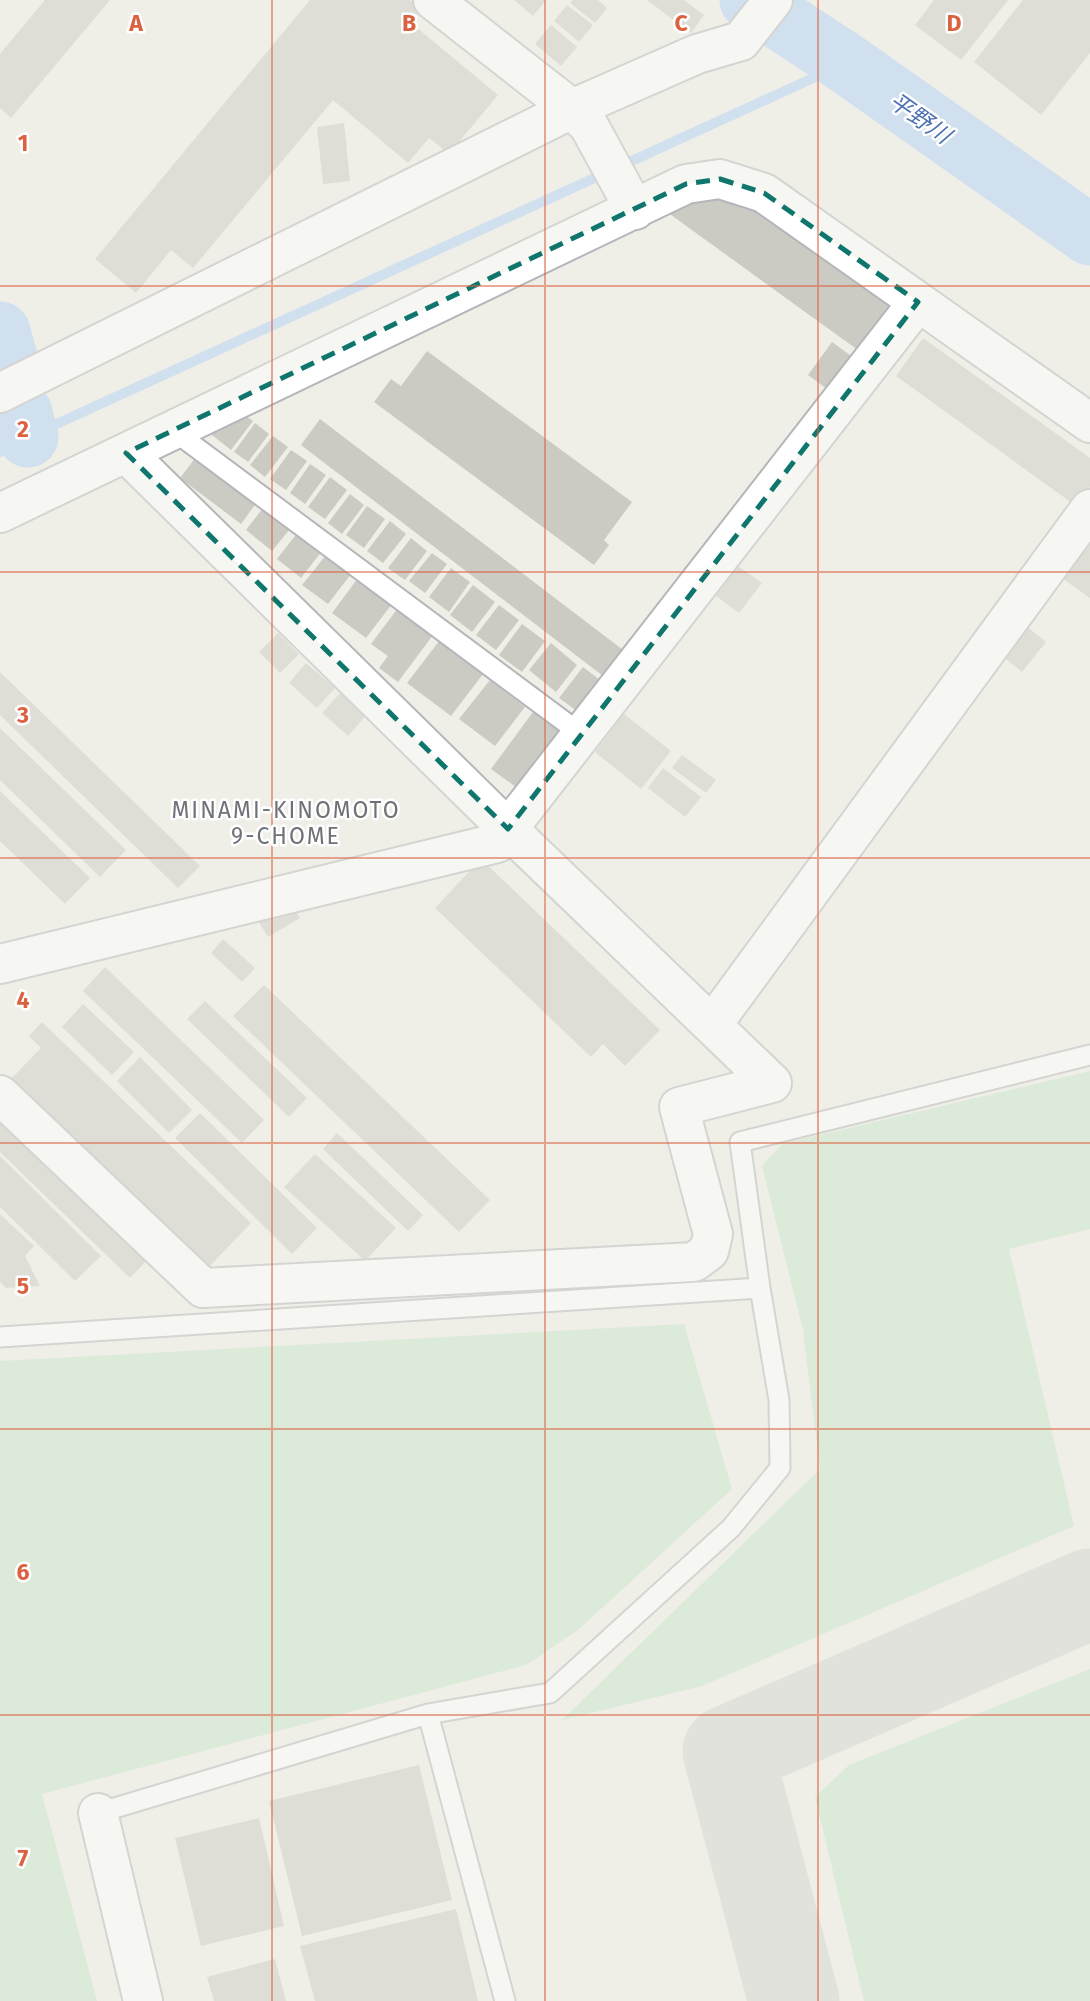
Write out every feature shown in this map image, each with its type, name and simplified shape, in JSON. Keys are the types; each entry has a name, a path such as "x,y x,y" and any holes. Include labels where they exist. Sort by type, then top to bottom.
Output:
{"street":[{"path":"433,0 580,118 635,210"},
{"path":"0,393 580,118 697,54 741,41 773,0"},
{"path":"0,513 686,184 720,179 764,193 1090,423"},
{"path":"0,964 497,843 918,302"},
{"path":"0,1095 203,1288 694,1262 709,1251 713,1234 680,1107 772,1083 508,829 126,453"},
{"path":"712,1025 1090,509"},
{"path":"98,1813 143,2001"}],"lane":[{"path":"174,431 581,734"},
{"path":"98,1813 428,1714 550,1693 731,1528 780,1468 779,1400 740,1142 1090,1055"},
{"path":"0,1337 760,1288"},
{"path":"428,1714 505,2001"}],"highlighted area":[{"path":"720,179 764,193 918,302 508,829 126,453 686,184"}],"green space":[{"path":"1090,1071 1090,1229 1009,1249 1074,1526 702,1686 562,1720 820,1469 803,1330 762,1166 782,1144"},
{"path":"684,1324 732,1489 578,1630 526,1665 42,1794 97,2001 0,2001 0,1361"},
{"path":"1090,1669 1090,2001 864,2001 815,1797 849,1765"}],"building":[{"path":"45,0 110,0 11,118 0,108 0,54"},
{"path":"310,0 410,0 421,9 410,22 498,95 449,154 429,138 408,163 333,100 193,268 171,250 136,293 95,259"},
{"path":"514,0 546,0 533,16"},
{"path":"573,0 598,0 607,8 595,23 570,3"},
{"path":"647,0 684,0 704,15 691,33"},
{"path":"934,0 1008,0 961,60 915,25"},
{"path":"1023,0 1090,0 1090,53 1041,115 974,62"},
{"path":"567,5 593,25 579,42 554,21"},
{"path":"551,25 577,47 561,66 535,44"},
{"path":"344,123 350,181 323,184 317,127"},
{"path":"689,199 761,199 842,271 895,309 862,353 667,212"},
{"path":"923,338 1090,458 1090,487 1076,506 896,376"},
{"path":"832,342 858,361 834,394 808,375"},
{"path":"427,351 632,502 604,540 609,545 594,565 374,402 391,379 401,386"},
{"path":"242,413 253,421 231,450 212,435 223,420"},
{"path":"320,419 627,653 607,679 301,445"},
{"path":"255,423 269,434 248,462 234,452"},
{"path":"273,436 288,447 265,477 250,465"},
{"path":"291,450 307,461 286,490 270,479"},
{"path":"196,457 257,502 241,524 180,478"},
{"path":"310,464 326,475 305,504 290,493"},
{"path":"330,477 347,490 325,519 308,507"},
{"path":"350,494 364,505 342,534 328,523"},
{"path":"367,506 385,519 364,548 346,535"},
{"path":"263,508 290,529 272,551 246,530"},
{"path":"390,521 406,534 383,563 367,551"},
{"path":"298,532 322,551 301,578 277,559"},
{"path":"411,538 427,551 405,580 388,568"},
{"path":"1090,542 1090,598 1063,579"},
{"path":"432,553 447,564 425,593 409,581"},
{"path":"326,555 351,574 328,604 302,585"},
{"path":"738,566 762,583 739,613 716,596"},
{"path":"451,568 470,582 449,612 429,597"},
{"path":"358,578 392,604 366,638 332,613"},
{"path":"473,585 495,602 472,632 450,615"},
{"path":"499,605 519,620 496,650 476,635"},
{"path":"398,608 433,635 398,682 379,668 388,656 371,644"},
{"path":"522,624 545,641 522,672 499,655"},
{"path":"1025,625 1046,642 1022,672 1001,655"},
{"path":"278,633 299,654 280,673 259,652"},
{"path":"440,640 483,674 451,716 407,683"},
{"path":"551,643 577,665 556,692 529,670"},
{"path":"306,663 335,688 317,708 289,683"},
{"path":"583,667 600,680 577,711 559,698"},
{"path":"0,672 200,866 178,888 0,715"},
{"path":"490,680 525,707 495,746 459,719"},
{"path":"342,691 367,714 348,736 322,713"},
{"path":"533,712 566,736 524,793 491,769"},
{"path":"624,714 671,751 641,789 595,752"},
{"path":"0,728 126,850 100,877 0,780"},
{"path":"682,755 716,780 706,793 672,768"},
{"path":"663,768 701,797 685,817 648,788"},
{"path":"0,791 90,878 65,904 0,841"},
{"path":"481,859 660,1030 625,1066 603,1044 591,1057 435,908"},
{"path":"290,902 300,918 268,937 258,921"},
{"path":"223,939 255,968 242,982 211,953"},
{"path":"105,967 264,1120 242,1143 83,991"},
{"path":"264,985 490,1200 459,1232 233,1016"},
{"path":"205,1001 307,1098 289,1117 187,1019"},
{"path":"83,1004 134,1052 112,1075 62,1027"},
{"path":"42,1022 251,1223 205,1271 8,1082 41,1048 29,1036"},
{"path":"140,1057 192,1110 169,1133 117,1081"},
{"path":"0,1108 152,1255 130,1278 0,1152"},
{"path":"200,1113 317,1228 292,1254 175,1138"},
{"path":"337,1133 423,1215 408,1231 323,1149"},
{"path":"315,1154 396,1228 365,1261 284,1187"},
{"path":"0,1156 101,1256 75,1281 0,1207"},
{"path":"0,1214 34,1246 25,1256 40,1286 6,1288 0,1282"},
{"path":"419,1765 452,1900 302,1936 269,1801"},
{"path":"259,1818 284,1926 201,1946 175,1838"},
{"path":"456,1909 478,2001 315,2001 300,1946"},
{"path":"275,1959 286,2001 214,2001 207,1977"}],"waterway":[{"name":"平野川","path":"750,0 846,63 1090,235"},
{"path":"0,452 846,63"},
{"path":"0,332 7,358"},
{"path":"22,413 28,437"}],"taxiway":[{"path":"794,2001 728,1751 1090,1594"}],"district":[{"name":"MINAMI-KINOMOTO 9-CHOME","path":"286,823"}]}
